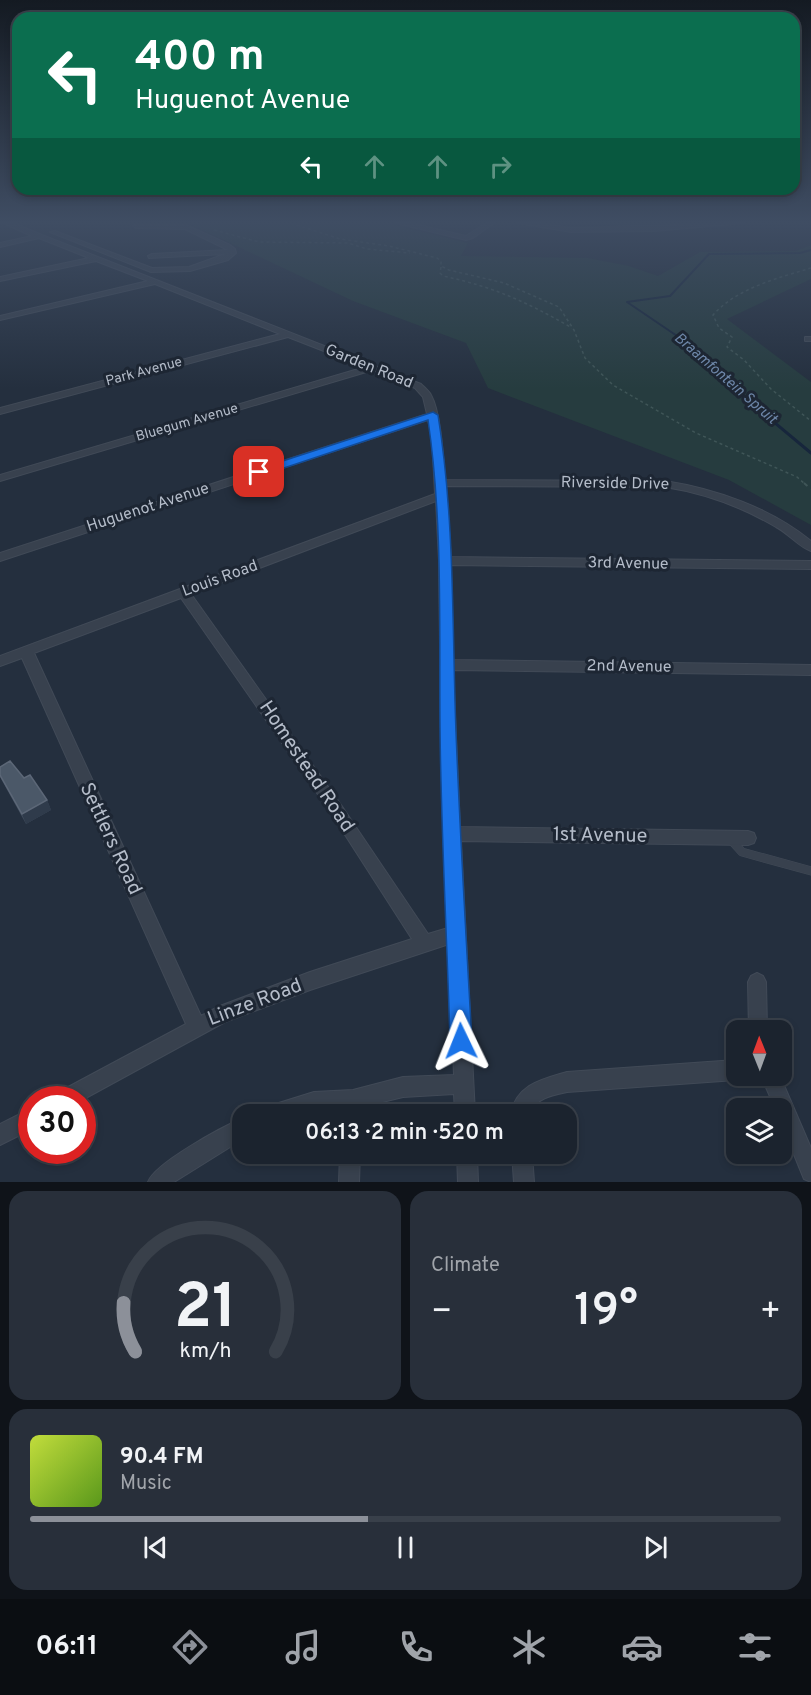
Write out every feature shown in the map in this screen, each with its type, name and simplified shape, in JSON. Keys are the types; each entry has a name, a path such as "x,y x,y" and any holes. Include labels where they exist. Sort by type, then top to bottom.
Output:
{"street":[{"name":"Garden Road","path":"145,278 418,386 427,396 437,437 445,561 452,834 464,1104"},
{"path":"0,318 155,282"},
{"name":"Park Avenue","path":"0,411 288,334"},
{"name":"Bluegum Avenue","path":"0,478 373,368"},
{"name":"Huguenot Avenue","path":"0,557 433,415"},
{"name":"Riverside Drive","path":"440,490 665,484 683,487 778,522 811,547"},
{"name":"Louis Road","path":"0,661 184,593 440,490"},
{"name":"3rd Avenue","path":"445,561 811,565"},
{"name":"Homestead Road","path":"184,593 330,800 425,944"},
{"name":"Settlers Road","path":"26,651 196,1026"},
{"name":"2nd Avenue","path":"447,665 811,670"},
{"name":"1st Avenue","path":"452,834 748,838"},
{"name":"Linze Road","path":"89,1086 196,1026 310,981 457,933"},
{"path":"757,982 758,1020"},
{"path":"523,1104 524,1101 545,1088 567,1082 726,1071"},
{"path":"360,1104 403,1087 463,1084"},
{"path":"775,1086 811,1172"},
{"path":"307,1104 314,1102 330,1104"},
{"path":"0,1135 18,1125"},
{"path":"158,1182 176,1168 232,1135"},
{"path":"349,1182 350,1164"},
{"path":"467,1164 468,1182"},
{"path":"523,1164 524,1182"}],"lane":[{"path":"730,838 742,852 811,871"}],"path":[{"path":"451,278 496,290 525,301 574,330"},
{"path":"486,278 504,283 559,307 574,330 585,358 613,385 696,433 796,477 811,489"},
{"path":"778,278 726,301 713,315 719,328 732,337 727,347 744,360 771,389 811,422"}],"green space":[{"path":"305,278 811,278 727,319 811,382 811,525 729,480 488,388 466,343 353,301"}],"building":[{"path":"10,761 24,778 30,775 47,800 22,814 0,775 0,767"}],"waterway":[{"name":"Braamfontein Spruit","path":"683,340 627,302 670,296 687,278"},
{"name":"Braamfontein Spruit","path":"680,338 715,373 811,453"}],"route":[{"path":"259,472 433,415 439,455 445,561 448,732 461,1041"}]}
